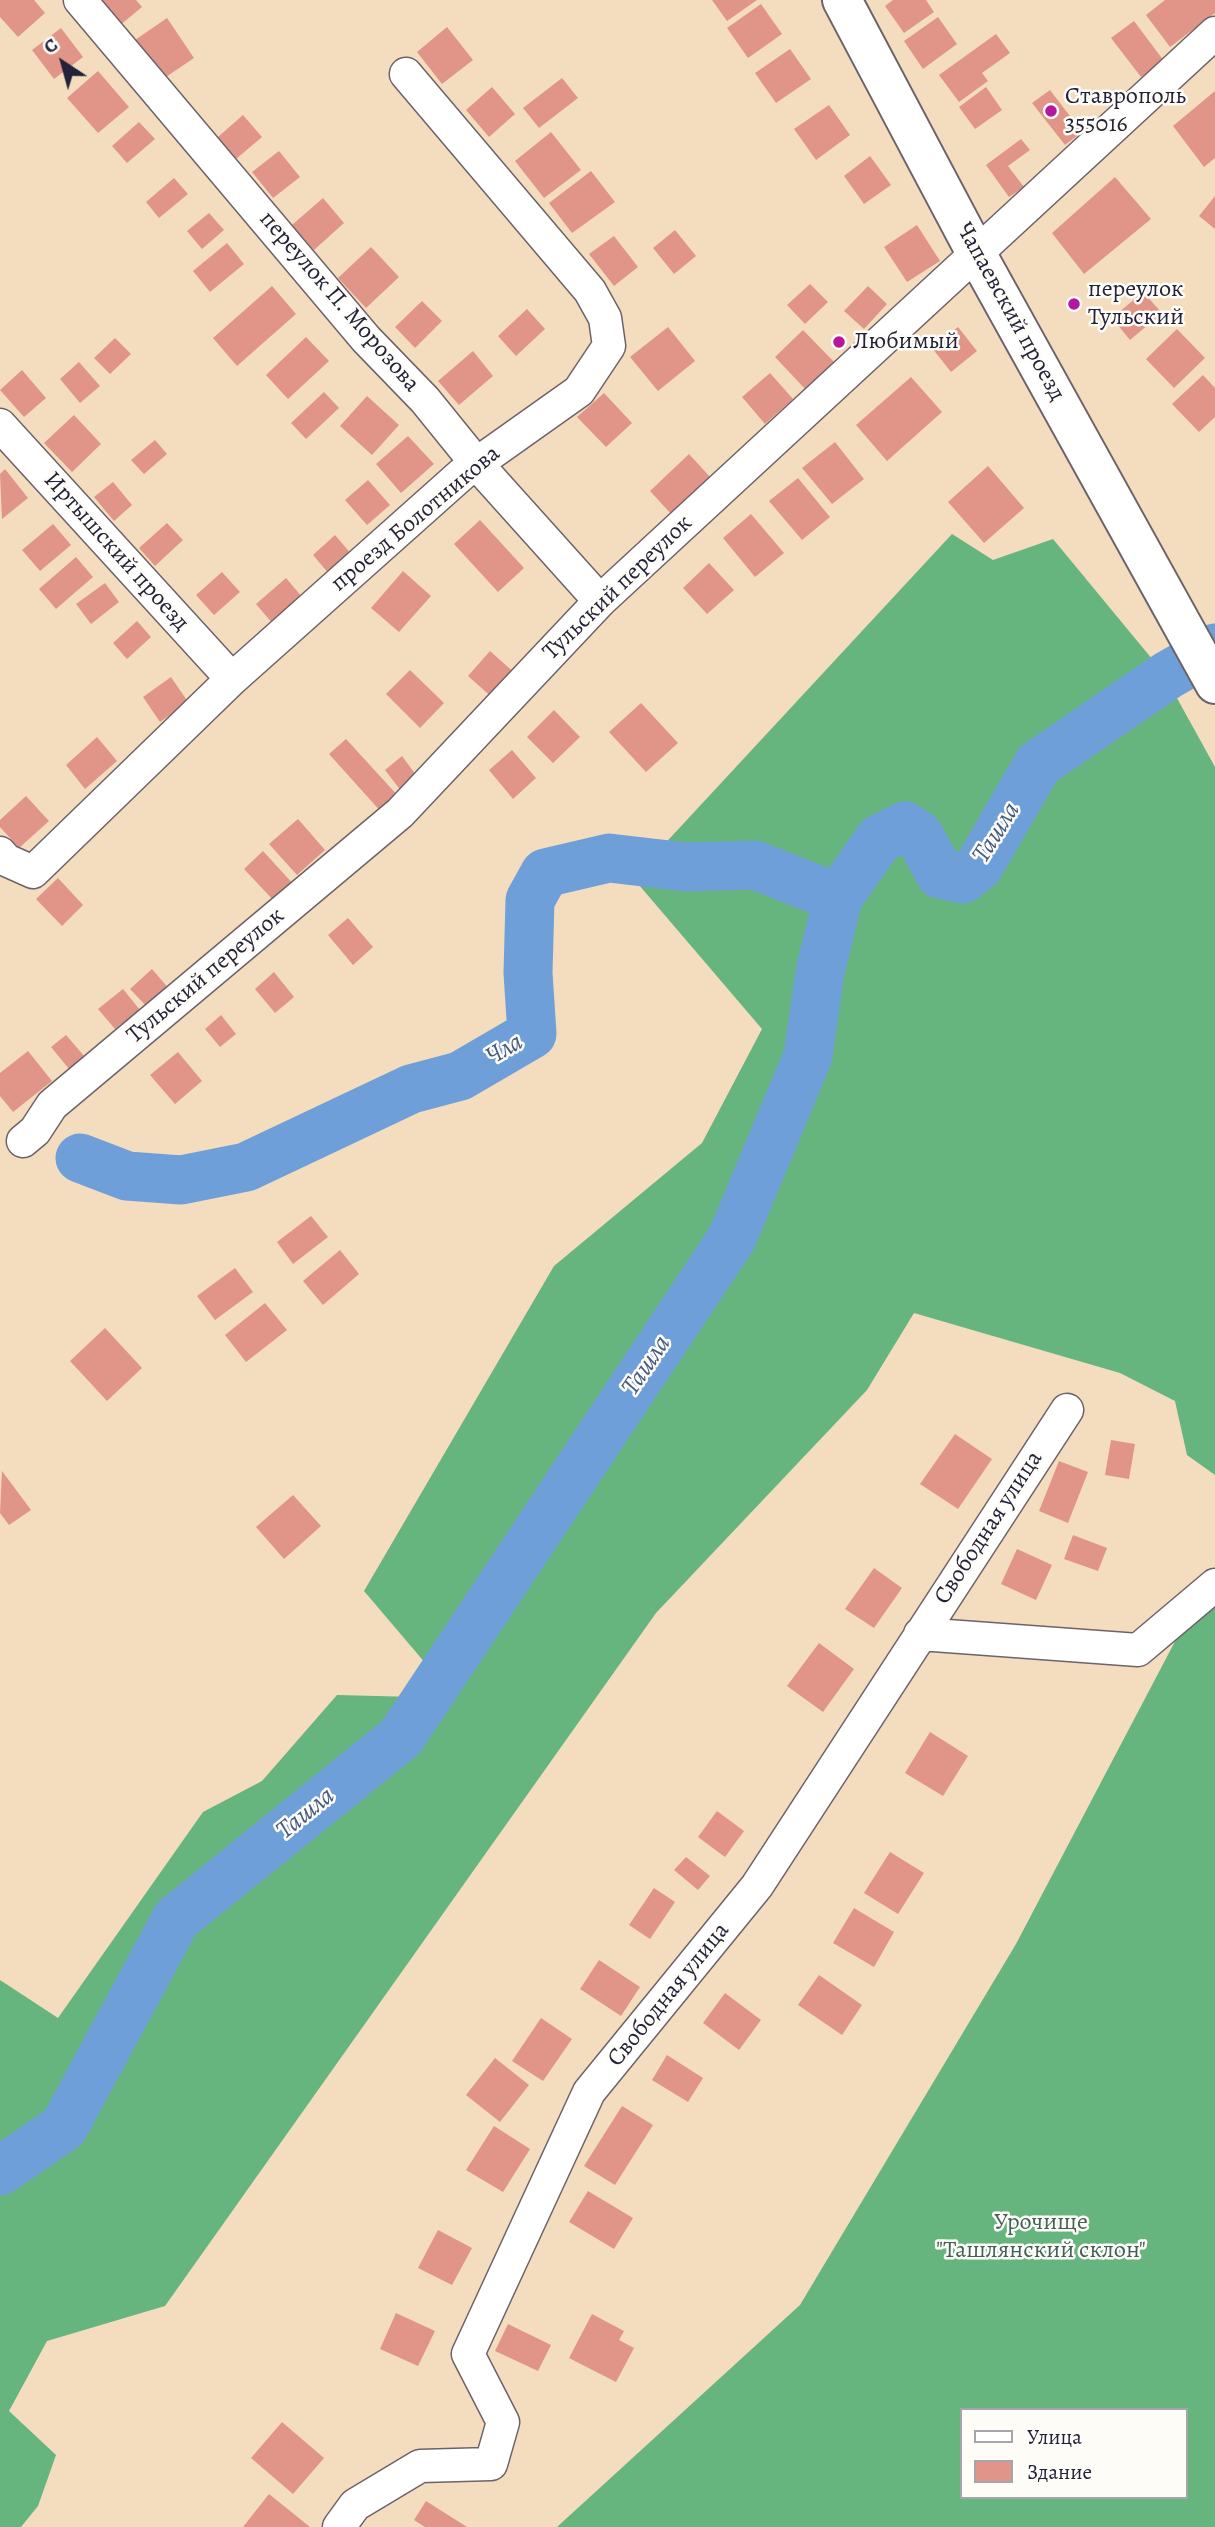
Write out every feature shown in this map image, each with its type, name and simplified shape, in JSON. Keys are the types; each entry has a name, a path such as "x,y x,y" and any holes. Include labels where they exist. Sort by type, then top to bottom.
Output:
{"main road":[{"name":"Чапаевский проезд","path":"842,0 976,253 1215,684"}],"street":[{"name":"переулок П. Морозова","path":"80,0 366,340 425,400 476,463 600,601"},
{"name":"Тульский переулок","path":"23,1141 35,1131 52,1105 400,813 600,601 1215,33"},
{"name":"проезд Болотникова","path":"0,853 6,860 33,872 232,679 476,463 579,391 609,346 605,318 590,291 406,74"},
{"name":"Иртышский проезд","path":"0,425 232,679"},
{"name":"Свободная улица","path":"339,2527 355,2505 420,2466 491,2464 503,2422 468,2354 590,2092 757,1886 1066,1410"},
{"path":"920,1634 1138,1650 1215,1585"}],"green space":[{"path":"952,534 993,560 1053,539 1162,671 1215,767 1215,1475 1187,1455 1175,1401 1120,1373 914,1313 867,1390 656,1613 165,2306 47,2341 9,2411 56,2455 38,2506 21,2527 0,2527 0,1980 58,2018 203,1812 262,1781 337,1695 455,1698 364,1591 554,1266 702,1143 762,1029 633,878"},
{"name":"Урочище \"Ташлянский склон\"","path":"1215,1608 1215,2527 557,2527 800,2305 1016,1944 1181,1630"}],"building":[{"path":"0,0 34,0 45,13 18,37 0,17"},
{"path":"95,0 136,0 142,7 113,31"},
{"path":"712,0 757,0 727,21"},
{"path":"893,0 926,0 934,12 904,33 885,6"},
{"path":"1165,0 1215,0 1215,13 1170,47 1146,15"},
{"path":"761,4 782,34 748,58 727,28"},
{"path":"938,17 957,44 923,69 904,41"},
{"path":"167,18 194,58 163,79 135,40"},
{"path":"1134,21 1164,61 1141,77 1111,38"},
{"path":"447,27 473,60 442,84 417,52"},
{"path":"61,28 83,57 54,79 32,50"},
{"path":"996,34 1010,53 982,73 988,81 959,102 939,75"},
{"path":"790,49 811,79 776,103 755,73"},
{"path":"98,71 129,107 98,133 67,98"},
{"path":"562,78 578,98 539,128 523,108"},
{"path":"492,87 515,114 489,137 466,110"},
{"path":"986,87 1002,110 975,129 959,107"},
{"path":"1050,90 1082,132 1065,145 1032,103"},
{"path":"1215,91 1215,158 1204,167 1173,126"},
{"path":"829,105 850,135 816,160 794,129"},
{"path":"243,115 262,137 236,159 218,137"},
{"path":"139,122 155,139 127,163 112,146"},
{"path":"551,132 581,170 544,198 515,161"},
{"path":"1021,139 1030,150 1008,166 1024,187 1009,197 986,165"},
{"path":"279,151 300,177 273,198 252,172"},
{"path":"870,156 891,185 864,204 844,176"},
{"path":"591,171 615,202 572,233 549,203"},
{"path":"1115,177 1151,219 1084,274 1052,233"},
{"path":"174,178 188,194 159,218 146,202"},
{"path":"1215,196 1215,229 1199,216"},
{"path":"323,198 344,223 314,250 292,225"},
{"path":"209,213 224,230 202,249 187,231"},
{"path":"917,225 940,261 907,282 884,247"},
{"path":"675,230 696,256 674,274 653,248"},
{"path":"614,236 638,267 614,286 589,254"},
{"path":"227,243 244,264 210,292 193,271"},
{"path":"371,247 399,277 366,308 338,278"},
{"path":"810,284 828,302 805,324 787,305"},
{"path":"272,286 296,314 237,366 213,338"},
{"path":"868,286 887,304 864,329 844,311"},
{"path":"1143,292 1162,313 1130,340 1112,318"},
{"path":"422,301 442,321 415,348 395,327"},
{"path":"527,309 545,329 516,356 498,336"},
{"path":"668,327 695,361 658,391 630,357"},
{"path":"958,327 977,351 951,372 932,348"},
{"path":"1177,329 1205,358 1174,388 1146,359"},
{"path":"803,330 836,364 807,391 775,357"},
{"path":"306,337 329,361 288,399 266,375"},
{"path":"115,338 131,354 110,374 94,358"},
{"path":"473,351 493,376 459,405 438,381"},
{"path":"79,362 100,386 80,403 60,379"},
{"path":"22,370 46,398 24,417 0,390"},
{"path":"770,373 793,399 765,424 742,397"},
{"path":"1203,375 1215,388 1215,417 1199,432 1172,404"},
{"path":"911,377 942,412 887,461 856,425"},
{"path":"324,392 339,408 306,439 291,423"},
{"path":"604,393 632,423 606,447 577,417"},
{"path":"367,396 399,425 372,455 340,426"},
{"path":"74,415 101,444 72,472 44,443"},
{"path":"408,436 434,464 401,493 376,464"},
{"path":"155,440 167,454 144,474 131,460"},
{"path":"835,442 864,479 832,504 802,468"},
{"path":"689,454 711,478 672,515 650,491"},
{"path":"988,466 1024,508 984,543 948,502"},
{"path":"5,469 28,498 2,519 0,474"},
{"path":"798,478 830,517 802,540 769,501"},
{"path":"368,480 390,505 367,525 345,500"},
{"path":"113,482 132,505 114,521 94,497"},
{"path":"751,514 784,553 755,577 723,538"},
{"path":"480,520 524,568 498,592 454,544"},
{"path":"167,523 183,540 155,566 139,548"},
{"path":"53,524 71,545 40,571 22,550"},
{"path":"335,535 352,555 330,575 313,555"},
{"path":"76,557 93,577 56,609 39,589"},
{"path":"709,563 734,590 707,614 683,588"},
{"path":"403,571 431,596 399,632 371,608"},
{"path":"222,572 240,592 214,615 196,595"},
{"path":"286,578 303,598 273,624 256,604"},
{"path":"105,583 119,602 91,624 76,604"},
{"path":"137,621 151,637 127,659 113,643"},
{"path":"490,651 518,676 495,700 468,676"},
{"path":"410,670 444,703 420,728 386,694"},
{"path":"171,677 188,702 160,722 143,697"},
{"path":"641,703 678,743 646,772 609,732"},
{"path":"554,710 580,737 553,763 527,737"},
{"path":"97,737 117,761 85,789 66,765"},
{"path":"346,739 400,798 383,814 329,754"},
{"path":"512,750 536,778 513,799 489,770"},
{"path":"402,756 422,783 405,796 385,770"},
{"path":"26,796 49,821 19,848 0,827 0,820"},
{"path":"298,819 325,850 297,875 269,844"},
{"path":"263,851 295,886 276,903 244,869"},
{"path":"58,878 83,905 62,926 36,899"},
{"path":"348,918 373,947 353,965 328,935"},
{"path":"152,969 170,990 149,1009 130,989"},
{"path":"274,972 294,997 275,1013 255,989"},
{"path":"123,989 140,1010 115,1029 98,1009"},
{"path":"221,1015 236,1034 220,1047 205,1029"},
{"path":"66,1035 85,1057 70,1070 51,1047"},
{"path":"28,1051 52,1081 13,1112 0,1096 0,1073"},
{"path":"178,1052 202,1081 175,1104 150,1075"},
{"path":"311,1216 328,1237 293,1264 277,1242"},
{"path":"340,1250 359,1274 323,1305 303,1281"},
{"path":"235,1268 253,1292 215,1320 197,1296"},
{"path":"265,1303 287,1330 246,1362 225,1335"},
{"path":"105,1328 142,1368 107,1401 70,1361"},
{"path":"955,1434 992,1459 958,1509 920,1484"},
{"path":"1111,1440 1135,1444 1129,1479 1105,1475"},
{"path":"1059,1461 1088,1472 1068,1523 1039,1511"},
{"path":"2,1471 31,1510 9,1525 0,1513"},
{"path":"293,1495 321,1526 284,1559 256,1527"},
{"path":"1073,1535 1107,1548 1098,1571 1064,1559"},
{"path":"1017,1549 1052,1565 1036,1600 1001,1584"},
{"path":"874,1568 902,1588 874,1628 845,1609"},
{"path":"819,1643 854,1669 823,1712 787,1686"},
{"path":"930,1732 968,1756 943,1796 905,1773"},
{"path":"717,1811 744,1831 725,1857 698,1837"},
{"path":"890,1852 924,1873 898,1914 864,1893"},
{"path":"686,1857 710,1876 698,1890 674,1870"},
{"path":"654,1888 675,1902 650,1939 629,1925"},
{"path":"854,1908 894,1932 874,1967 833,1943"},
{"path":"599,1960 640,1987 621,2016 580,1989"},
{"path":"819,1975 862,2005 842,2035 798,2005"},
{"path":"725,1993 761,2020 739,2050 703,2023"},
{"path":"541,2018 572,2039 543,2081 512,2061"},
{"path":"667,2055 703,2078 688,2102 652,2080"},
{"path":"495,2058 529,2085 500,2122 466,2095"},
{"path":"622,2106 653,2125 615,2185 584,2166"},
{"path":"494,2126 530,2149 503,2192 466,2170"},
{"path":"588,2191 633,2218 614,2249 569,2222"},
{"path":"438,2230 472,2248 452,2285 418,2268"},
{"path":"396,2313 435,2331 418,2366 380,2349"},
{"path":"592,2314 624,2331 619,2340 634,2348 616,2382 569,2358"},
{"path":"508,2324 551,2345 538,2371 495,2351"},
{"path":"282,2422 324,2458 293,2494 251,2458"},
{"path":"269,2494 310,2527 243,2527"},
{"path":"426,2501 467,2527 425,2527 414,2520"}],"waterway":[{"name":"Ташла","path":"0,2171 64,2127 176,1919 401,1737 732,1238 808,1056 820,972 838,898 879,839 905,826 919,835 940,874 963,879 979,866 1038,764 1168,675 1215,648"},
{"name":"Чла","path":"80,1158 127,1176 181,1180 246,1167 411,1089 460,1076 532,1034 528,973 530,900 545,873 609,858 686,867 755,865 838,898"}],"place":[{"name":"Ставрополь 355016","path":"1051,111"},
{"name":"переулок Тульский","path":"1074,304"},
{"name":"Любимый","path":"839,342"}]}
